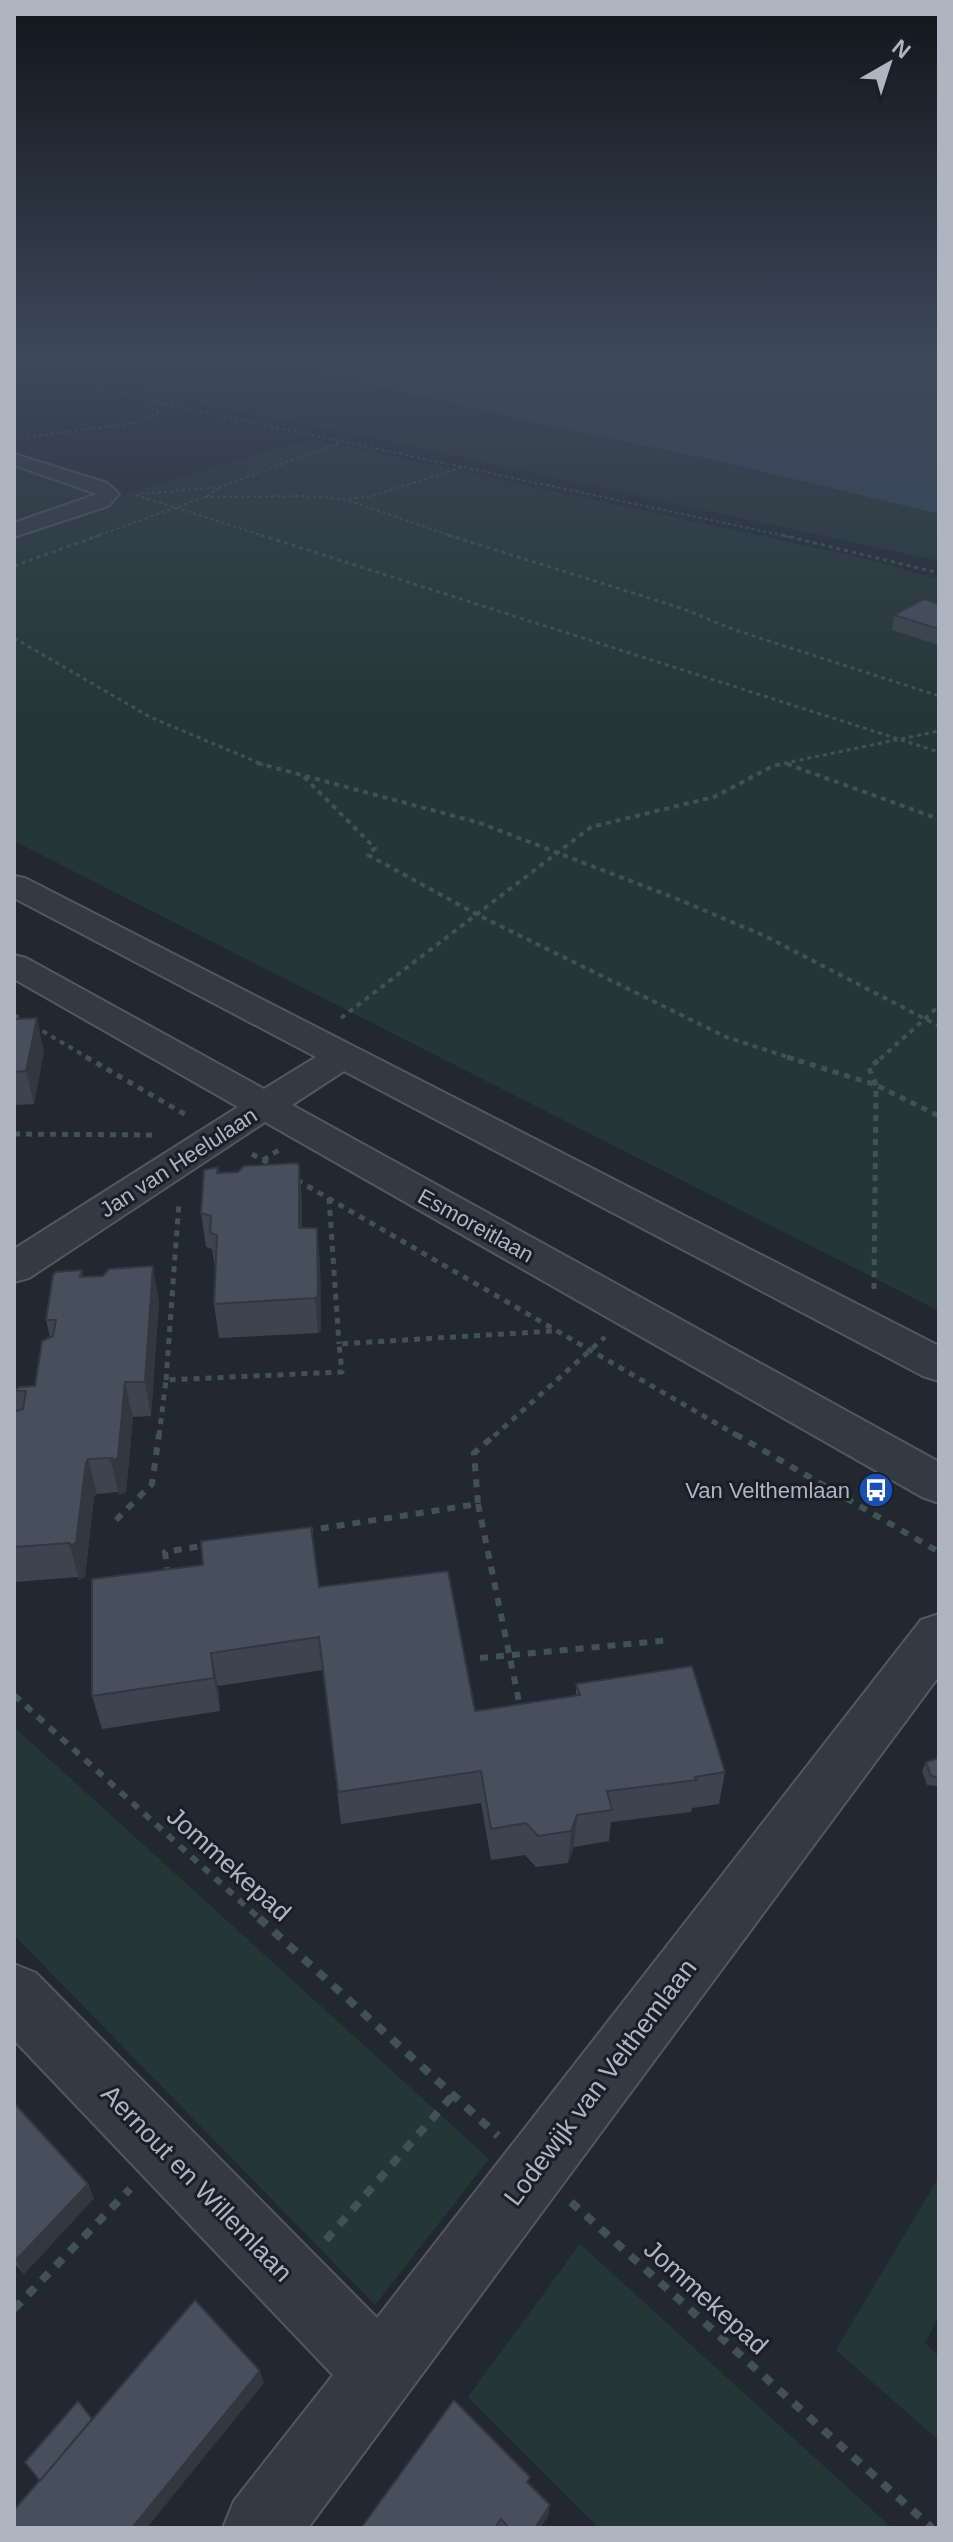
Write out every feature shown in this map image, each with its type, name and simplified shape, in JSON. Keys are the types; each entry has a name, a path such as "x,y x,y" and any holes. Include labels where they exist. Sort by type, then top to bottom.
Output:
{"street":[{"path":"14,530 101,502 109,494 78,477"},
{"path":"14,885 939,1365"},
{"name":"Esmoreitlaan","path":"14,965 939,1484"},
{"name":"Jan van Heelulaan","path":"14,1268 342,1056"},
{"name":"Lodewijk van Velthemlaan","path":"261,2528 939,1636"},
{"name":"Aernout en Willemlaan","path":"14,1995 380,2372"}],"path":[{"path":"14,566 179,507 248,477"},
{"path":"205,497 307,496 344,499 371,496 432,477"},
{"path":"509,477 777,533 939,573"},
{"path":"220,487 135,494 939,752"},
{"path":"344,499 470,540 514,558 681,608 735,630 939,696"},
{"path":"14,638 150,717 188,735 259,764 480,823 765,936 939,1026"},
{"path":"341,1018 591,827 714,797 773,766 939,731"},
{"path":"786,763 939,819"},
{"path":"303,776 375,848 368,855 478,915 726,1037 876,1085 939,1116"},
{"path":"874,1289 876,1085 869,1068 939,1006"},
{"path":"14,1015 276,1168"},
{"path":"14,1134 220,1135"},
{"path":"116,1520 152,1484 166,1380 183,1159"},
{"path":"289,1176 939,1552"},
{"path":"166,1380 342,1372 329,1198"},
{"path":"522,1715 478,1504 474,1453 633,1312"},
{"path":"339,1344 554,1331"},
{"path":"291,1533 478,1504"},
{"path":"168,1581 165,1552 212,1545"},
{"path":"480,1658 671,1640"},
{"name":"Jommekepad","path":"14,1695 452,2096 932,2528"},
{"path":"291,2280 452,2096"},
{"path":"14,2309 167,2151"}],"shaded area":[{"path":"14,477 47,477 83,488 92,495 90,498 14,525"},
{"path":"184,477 486,477 858,557 939,579 939,1311 14,841 14,535 106,505 118,496"},
{"path":"551,477 784,477 939,514 939,561"},
{"path":"14,1727 489,2159 375,2305 14,1935"},
{"path":"939,2177 939,2316 925,2343 939,2357 939,2432 936,2438 836,2350"},
{"path":"580,2244 892,2528 599,2528 468,2397"}],"water":[{"path":"784,477 939,477 939,514"}],"building":[{"path":"924,599 939,604 939,629 894,615"},
{"path":"37,1018 26,1071 14,1072 14,1019"},
{"path":"297,1163 299,1228 317,1228 318,1295 315,1298 214,1304 217,1235 210,1233 211,1216 201,1213 204,1170 218,1167 217,1173 238,1172 244,1166"},
{"path":"153,1266 145,1382 125,1382 118,1458 111,1461 112,1458 88,1459 86,1463 76,1543 70,1546 70,1543 14,1547 14,1412 23,1409 26,1391 14,1390 35,1386 42,1341 53,1336 56,1320 46,1320 53,1275 56,1272 82,1270 80,1277 103,1276 109,1269"},
{"path":"311,1527 319,1587 448,1571 475,1711 580,1695 576,1684 692,1666 725,1772 695,1777 697,1780 607,1791 612,1810 577,1815 571,1831 538,1836 526,1823 491,1829 481,1771 338,1792 319,1637 211,1653 214,1678 92,1696 92,1579 203,1565 201,1541"},
{"path":"939,1758 939,1777 931,1776 926,1762"},
{"path":"14,2103 88,2184 16,2260 14,2258"},
{"path":"195,2300 260,2371 132,2528 14,2528 14,2510"},
{"path":"454,2400 530,2477 527,2482 550,2505 535,2528 509,2528 501,2519 495,2528 361,2528"},
{"path":"78,2401 92,2419 40,2481 25,2462"}],"place":[{"name":"Van Velthemlaan","path":"876,1490"}]}
